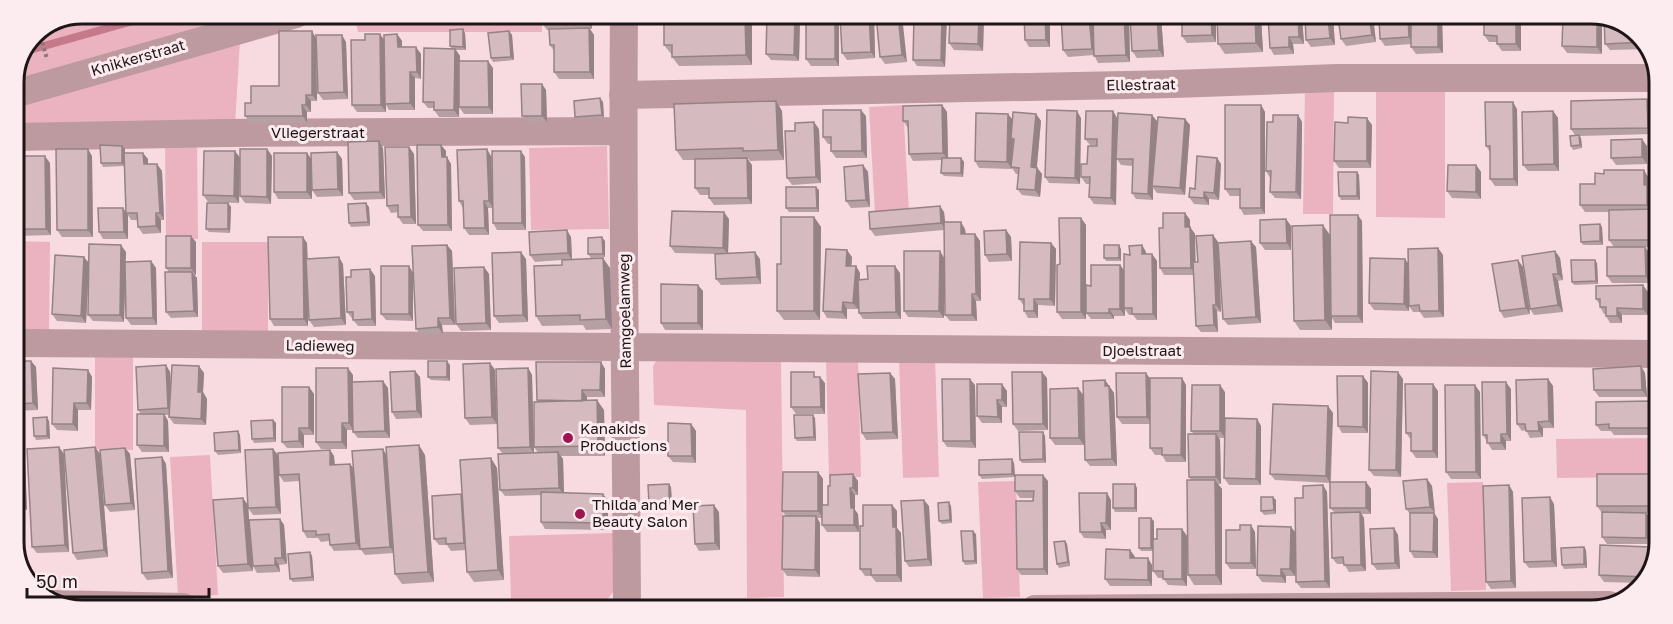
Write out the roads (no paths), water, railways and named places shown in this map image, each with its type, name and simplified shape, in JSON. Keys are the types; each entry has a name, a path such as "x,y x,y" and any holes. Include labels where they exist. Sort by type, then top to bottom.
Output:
{"street":[{"name":"Knikkerstraat","path":"24,91 261,24"},
{"name":"Ramgoelamweg","path":"624,24 622,131 627,600"},
{"name":"Ellestraat","path":"623,95 1162,84 1337,78 1649,78"},
{"name":"Vliegerstraat","path":"24,137 622,131"},
{"name":"Ladieweg","path":"24,343 626,348"},
{"name":"Djoelstraat","path":"626,348 1649,354"}],"waterway":[{"path":"35,48 122,24"}],"place":[{"name":"Kanakids Productions","path":"568,438"},
{"name":"Thilda and Mer Beauty Salon","path":"580,514"}]}
